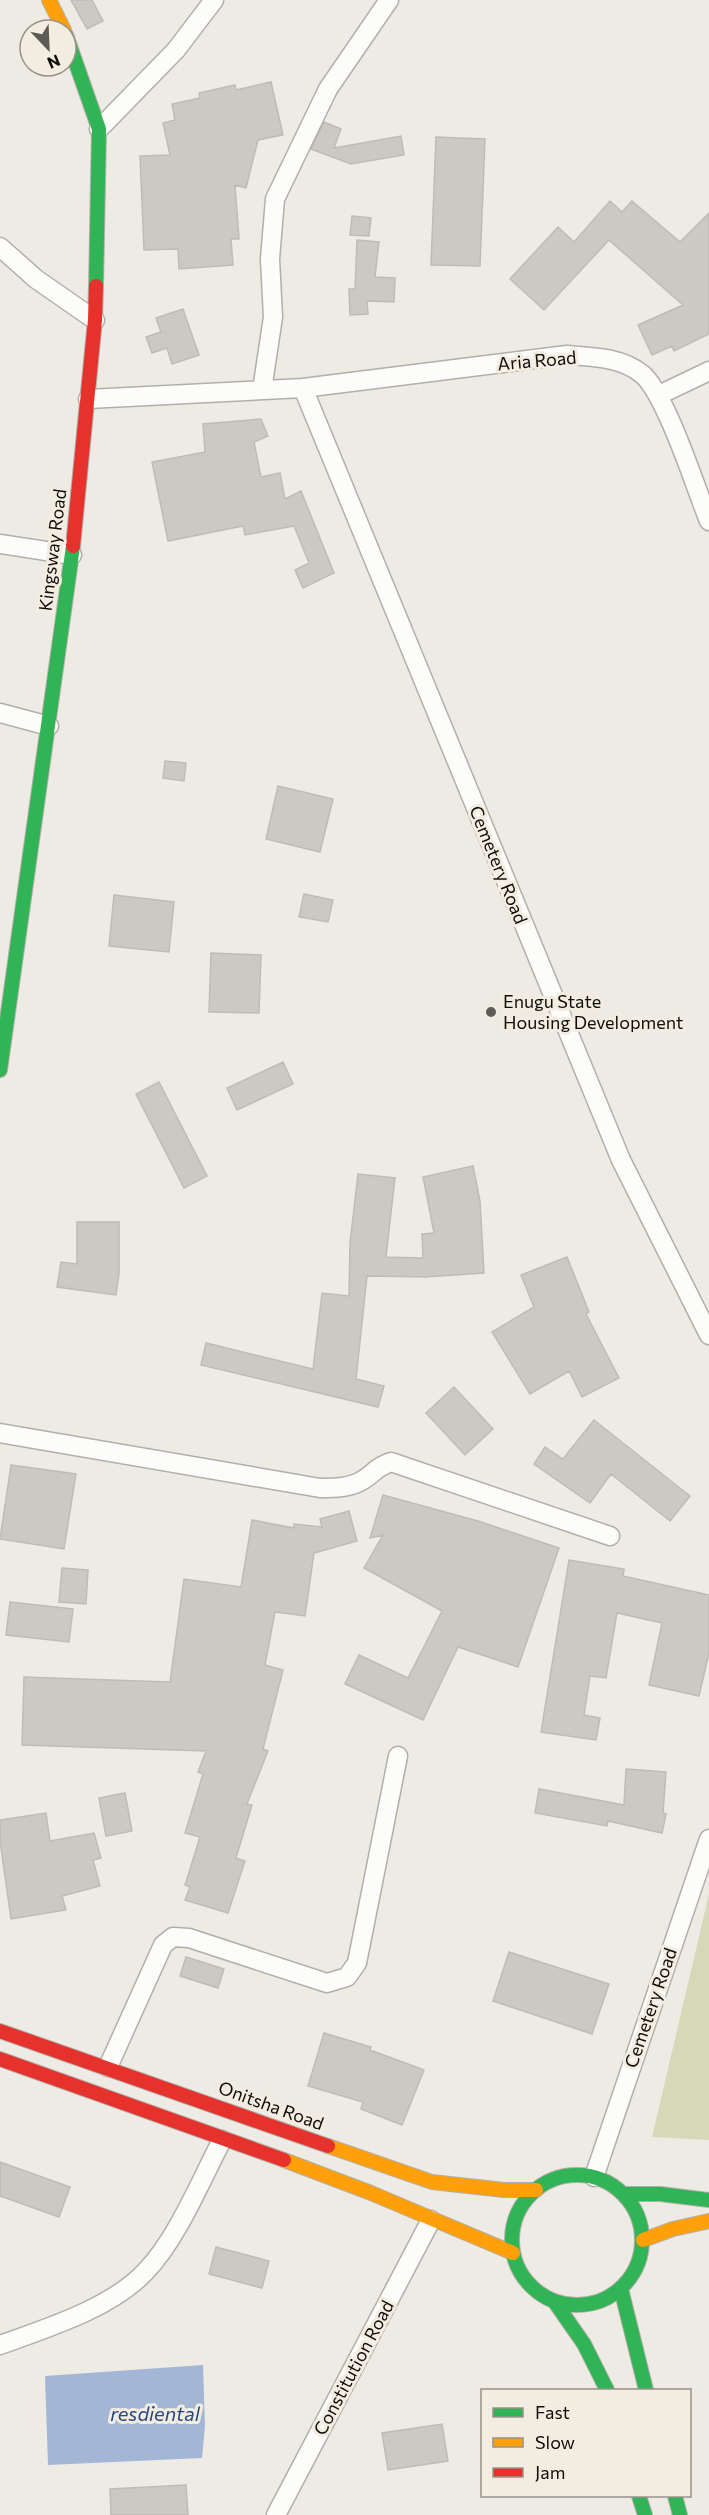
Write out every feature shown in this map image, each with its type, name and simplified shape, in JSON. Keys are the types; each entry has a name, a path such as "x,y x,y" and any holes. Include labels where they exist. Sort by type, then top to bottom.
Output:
{"main road":[{"path":"49,0 58,18"},
{"name":"Kingsway Road","path":"0,1070 72,555 95,320 99,129 78,70"},
{"name":"Onitsha Road","path":"0,2031 432,2182 504,2190 536,2190"},
{"path":"0,2059 323,2175 410,2208 431,2220 513,2253"},
{"path":"569,2175 594,2177 610,2183 634,2207 641,2223 643,2240 640,2258 633,2275 621,2289 606,2299 589,2304 571,2305 554,2301 535,2290 520,2274 513,2253 512,2236 515,2219 523,2203 536,2190 557,2178 569,2175"},
{"path":"623,2194 660,2194 709,2200"},
{"path":"643,2240 673,2229 709,2221"},
{"path":"621,2289 646,2389"},
{"path":"554,2301 574,2326 596,2363 606,2389"},
{"path":"639,2497 645,2515"},
{"path":"675,2497 680,2515"}],"street":[{"path":"99,129 153,76 183,42 214,0"},
{"path":"262,390 273,317 270,258 275,199 328,89 389,0"},
{"path":"0,247 36,279 95,320"},
{"name":"Aria Road","path":"88,399 303,388 567,355 604,358 628,365 643,375 658,395 709,521"},
{"path":"658,395 709,371"},
{"name":"Cemetery Road","path":"303,388 621,1160 709,1335"},
{"path":"0,544 72,555"},
{"path":"0,713 49,726"},
{"path":"0,1434 320,1488 343,1487 363,1480 377,1467 391,1462 610,1536"},
{"path":"108,2067 163,1945 173,1937 189,1938 327,1983 347,1977 357,1963 398,1756"},
{"name":"Cemetery Road","path":"594,2177 709,1839"},
{"path":"0,2345 116,2295 147,2271 163,2249 186,2209 222,2140"},
{"name":"Constitution Road","path":"276,2515 431,2220"}],"green space":[{"path":"709,1894 709,2140 652,2137"}],"water":[{"name":"resdiental","path":"203,2365 205,2426 202,2458 48,2465 45,2376"}],"building":[{"path":"71,0 92,0 103,21 87,29"},
{"path":"271,82 283,135 258,140 246,188 235,185 239,239 231,239 233,265 179,269 178,249 144,250 140,156 170,155 163,123 175,120 172,104 200,98 199,93 235,85 236,90"},
{"path":"324,122 341,129 334,148 401,136 404,155 351,164 311,149"},
{"path":"436,137 485,139 480,266 431,265"},
{"path":"610,201 622,212 632,201 680,242 709,213 709,334 674,351 672,346 652,355 638,325 683,305 609,240 544,310 510,279 558,227 574,242"},
{"path":"352,216 371,218 369,236 350,235"},
{"path":"357,240 379,242 375,277 395,278 394,302 367,301 368,314 350,315 349,289 355,289"},
{"path":"183,309 199,355 172,364 167,348 152,353 146,337 161,332 156,318"},
{"path":"261,419 268,436 254,442 261,477 280,473 285,499 301,491 334,573 303,588 295,570 309,563 294,526 245,535 243,526 168,541 152,462 205,452 203,424"},
{"path":"165,761 186,763 184,781 163,778"},
{"path":"278,786 333,799 320,852 266,839"},
{"path":"304,894 333,900 328,922 299,917"},
{"path":"114,895 174,902 169,952 109,946"},
{"path":"211,953 261,955 259,1013 209,1012"},
{"path":"283,1062 293,1084 237,1110 227,1088"},
{"path":"159,1082 207,1176 184,1188 136,1094"},
{"path":"473,1166 480,1201 484,1273 425,1277 367,1276 356,1379 384,1386 378,1407 201,1365 206,1343 313,1369 322,1293 349,1296 350,1243 358,1174 395,1178 386,1257 423,1258 422,1234 434,1233 423,1177"},
{"path":"77,1222 119,1222 119,1274 116,1295 57,1287 61,1262 77,1264"},
{"path":"567,1257 589,1312 586,1314 619,1378 582,1397 569,1371 530,1394 492,1332 534,1307 521,1275"},
{"path":"454,1387 493,1429 465,1455 426,1413"},
{"path":"594,1420 690,1496 670,1521 611,1474 590,1503 534,1464 545,1447 563,1459"},
{"path":"11,1465 76,1474 64,1549 0,1539"},
{"path":"383,1495 478,1521 559,1548 518,1667 458,1647 423,1720 345,1684 359,1655 408,1678 442,1611 364,1568 383,1535 370,1538"},
{"path":"349,1511 357,1541 314,1553 305,1616 275,1612 265,1665 283,1670 263,1749 268,1751 247,1804 252,1805 236,1858 245,1861 228,1913 185,1900 190,1887 185,1885 200,1837 185,1833 203,1774 198,1772 206,1751 22,1745 24,1677 170,1682 184,1579 241,1587 252,1520 294,1528 294,1524 322,1527 320,1519"},
{"path":"569,1560 624,1569 623,1576 709,1595 709,1653 699,1696 649,1685 662,1623 617,1613 606,1678 590,1676 584,1715 600,1718 596,1740 541,1732"},
{"path":"62,1568 88,1570 86,1604 59,1602"},
{"path":"10,1602 73,1609 69,1642 6,1635"},
{"path":"626,1769 666,1772 663,1813 666,1814 662,1833 608,1821 607,1826 535,1813 539,1789 624,1805"},
{"path":"125,1793 132,1831 106,1836 99,1798"},
{"path":"46,1813 50,1841 94,1833 101,1858 93,1860 100,1886 62,1896 66,1910 11,1919 0,1841 0,1820"},
{"path":"509,1952 609,1984 592,2034 493,2001"},
{"path":"186,1957 224,1969 218,1988 180,1976"},
{"path":"324,2033 371,2047 370,2050 424,2070 402,2125 361,2109 363,2102 308,2086"},
{"path":"0,2162 70,2187 59,2217 0,2196"},
{"path":"216,2247 269,2261 262,2288 209,2274"},
{"path":"442,2424 448,2461 388,2470 382,2433"},
{"path":"186,2485 188,2515 111,2515 110,2489"}],"traffic: fast":[{"path":"78,69 99,129 96,286"},
{"path":"0,1070 73,546"},
{"path":"577,2175 602,2180 623,2194 637,2215 642,2240 637,2265 623,2286 602,2300 577,2305 552,2300 531,2286 517,2265 512,2240 517,2215 531,2194 552,2180 577,2175"},
{"path":"623,2194 660,2194 709,2200"},
{"path":"621,2289 646,2389"},
{"path":"554,2301 584,2344 606,2389"},
{"path":"639,2497 645,2515"},
{"path":"675,2497 680,2515"}],"traffic: slow":[{"path":"49,0 58,18"},
{"path":"328,2146 432,2182 504,2190 536,2190"},
{"path":"284,2160 371,2193 513,2253"},
{"path":"643,2240 673,2229 709,2221"}],"traffic: jam":[{"path":"73,546 95,320 96,286"},
{"path":"0,2031 328,2146"},
{"path":"0,2059 284,2160"}],"place":[{"name":"Enugu State Housing Development","path":"491,1012"}]}
